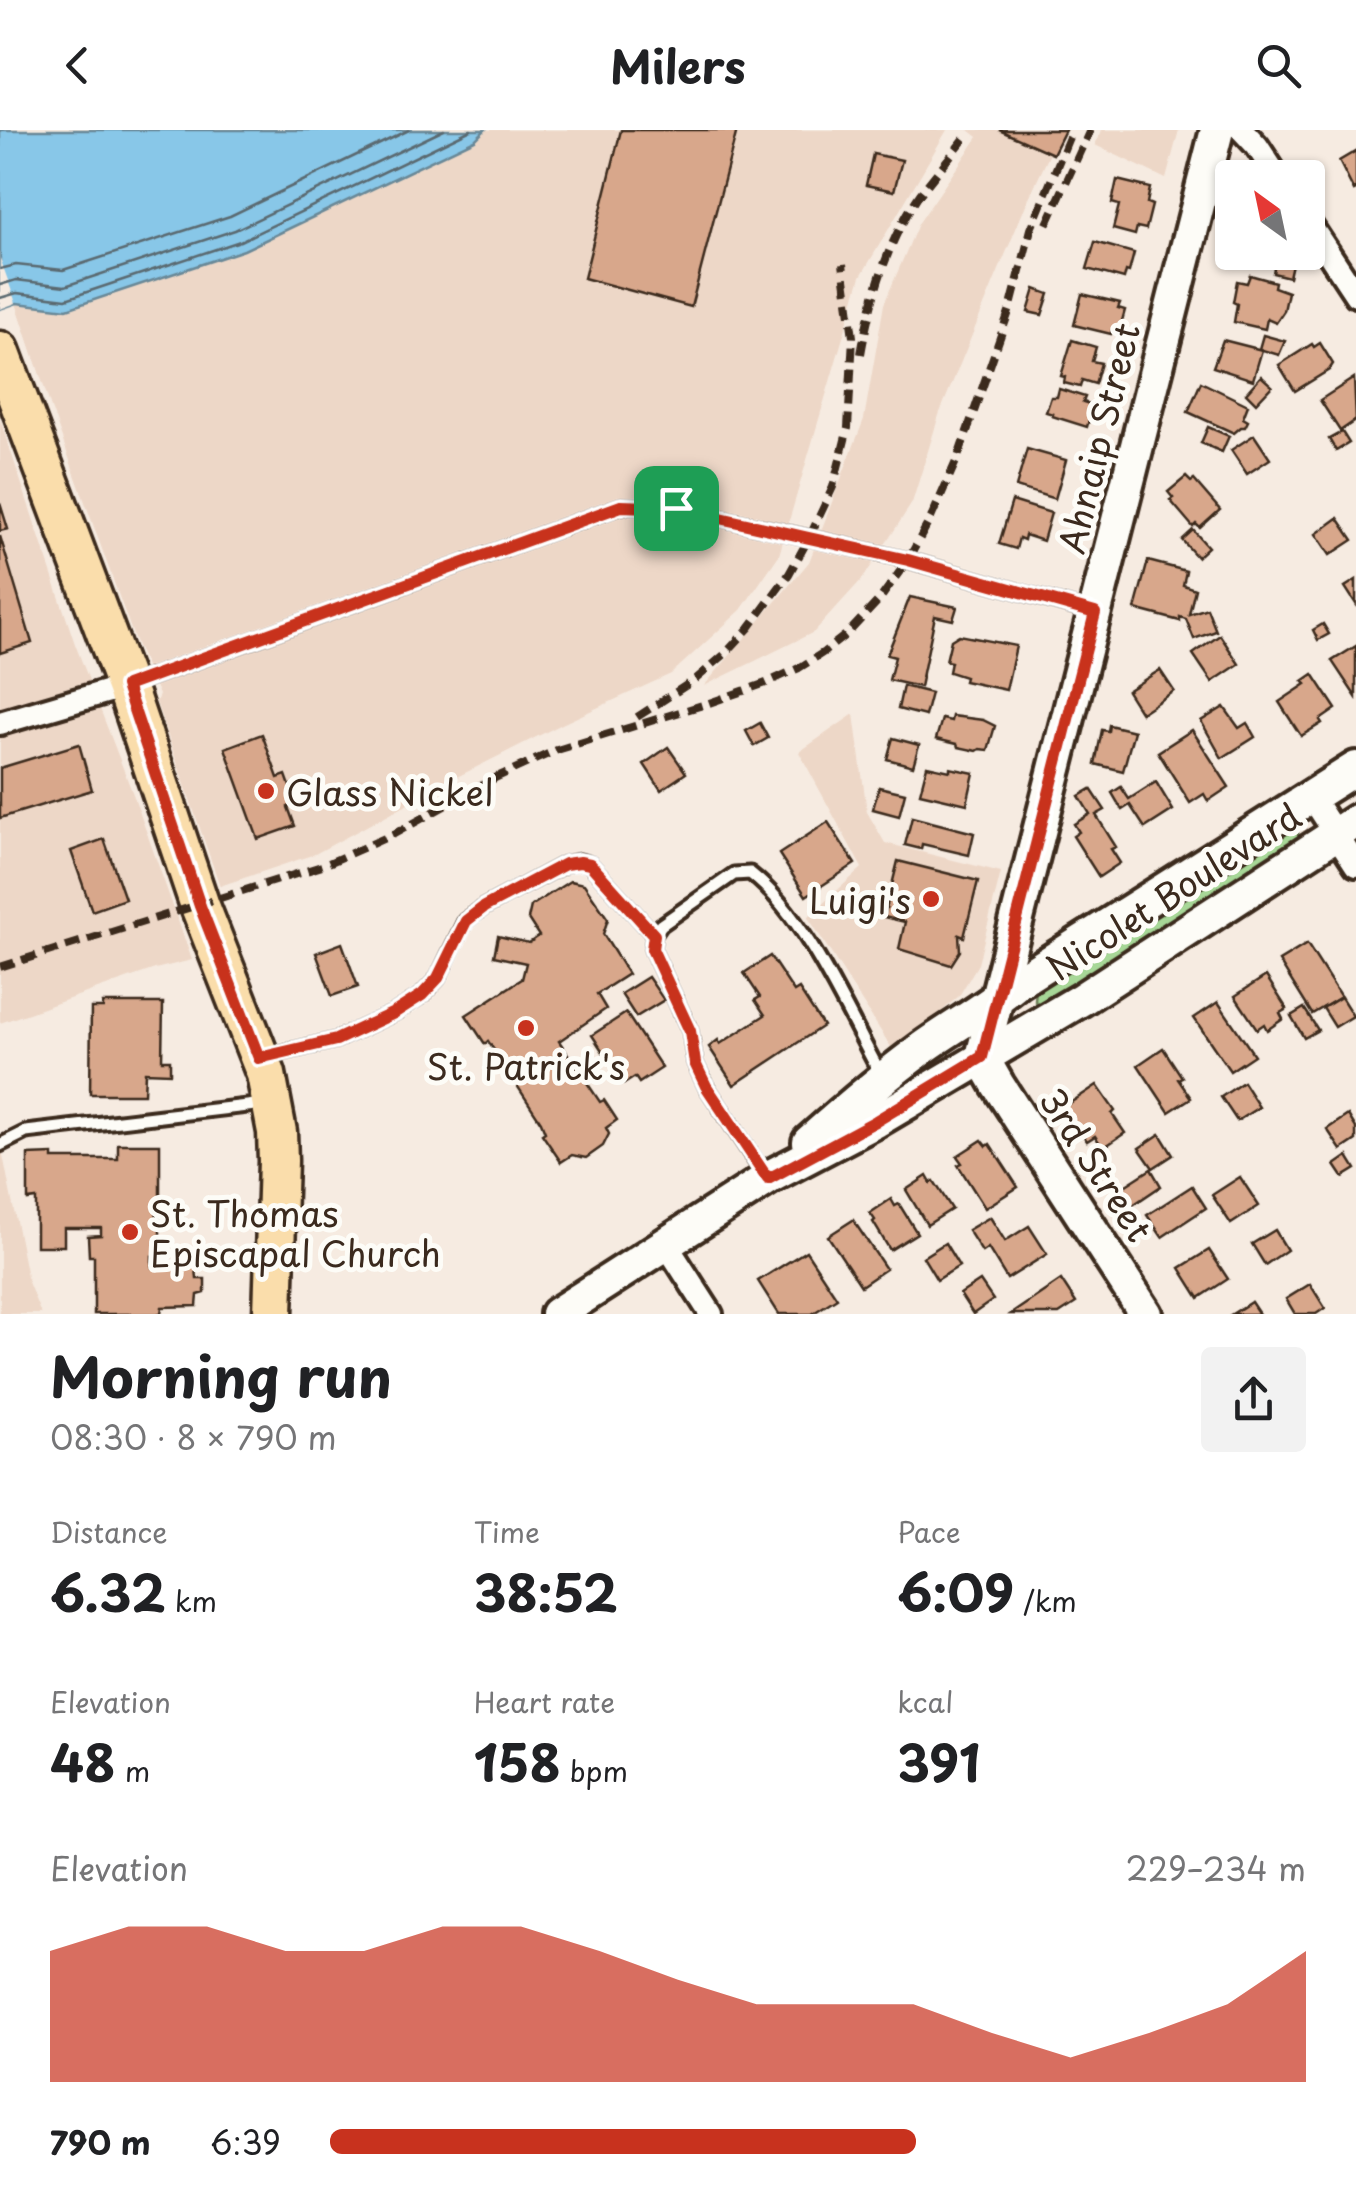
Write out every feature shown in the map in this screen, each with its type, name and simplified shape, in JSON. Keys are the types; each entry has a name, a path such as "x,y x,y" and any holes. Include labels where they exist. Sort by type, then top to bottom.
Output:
{"main road":[{"name":"Ahnaip Street","path":"982,1057 1218,130"},
{"path":"0,351 126,686 200,906 273,1103 278,1161 273,1314"},
{"name":"Nicolet Boulevard","path":"770,1177 854,1102 924,1047 1018,982 1356,768"},
{"name":"Nicolet Boulevard","path":"557,1314 770,1177 876,1121 1082,999 1346,828"},
{"name":"3rd Street","path":"982,1057 1146,1314"}],"street":[{"path":"1242,130 1267,160"},
{"path":"1325,248 1356,296"},
{"path":"0,723 126,686"},
{"path":"1311,796 1346,828 1356,865"},
{"path":"666,1244 711,1314"}],"lane":[{"path":"126,686 621,506 676,508 826,541 1095,613"},
{"path":"259,1058 336,1040 394,1013 422,995 438,978 466,921 484,907 565,864 590,864 654,935"},
{"path":"770,1177 706,1086 695,1063 690,1031 652,949 654,935 661,925 734,874 750,873 794,921 832,981 882,1079"},
{"path":"0,1145 26,1132 273,1103"}],"shaded area":[{"path":"485,130 947,130 861,276 779,555 741,610 671,674 455,778 315,854 220,886 156,702 159,695 137,646 16,303 67,309 244,250 475,140"},
{"path":"969,130 1061,130 939,415 912,503 864,577 814,632 704,686 809,562 864,419 884,304 918,224 978,137"},
{"path":"1101,130 1179,130 1166,179 1095,145"},
{"path":"0,419 75,644 192,960 0,1023"},
{"path":"854,714 867,812 885,843 1001,872 978,964 959,996 891,1047 808,917 862,868 799,752"},
{"path":"0,1140 28,1282 41,1314 0,1314"}],"green space":[{"path":"1291,827 1298,834 1297,843 1047,1004 1035,1001 1036,989"}],"water":[{"path":"0,130 485,130 475,140 244,250 67,309 17,303 0,309"}],"pier":[{"path":"0,258 16,303 0,309"}],"building":[{"path":"621,130 737,130 691,307 584,278"},
{"path":"999,130 1065,130 1053,154"},
{"path":"1356,151 1356,190 1354,191 1339,161"},
{"path":"873,154 902,160 894,191 866,185"},
{"path":"1117,180 1150,188 1147,203 1152,205 1146,229 1137,227 1135,235 1113,229 1119,205 1112,203"},
{"path":"1095,242 1134,253 1124,279 1087,269"},
{"path":"1274,270 1291,270 1289,277"},
{"path":"1250,275 1275,282 1274,287 1288,292 1284,311 1276,323 1267,319 1265,329 1234,322 1237,281 1247,283"},
{"path":"1035,289 1049,294 1042,315 1028,312"},
{"path":"1082,294 1120,303 1118,308 1125,310 1119,332 1112,330 1111,334 1074,325"},
{"path":"1263,335 1285,341 1279,355 1259,349"},
{"path":"1072,340 1096,347 1092,361 1101,363 1095,384 1082,380 1080,387 1064,383 1065,377 1061,376"},
{"path":"1223,340 1262,350 1253,380 1213,367"},
{"path":"1320,343 1333,364 1295,391 1279,365"},
{"path":"1261,376 1272,386 1256,403 1246,393"},
{"path":"1354,378 1356,420 1340,431 1320,400"},
{"path":"1201,382 1248,405 1243,418 1248,421 1245,427 1234,433 1188,412"},
{"path":"1059,389 1085,397 1083,402 1093,405 1087,427 1046,412 1051,397 1057,397"},
{"path":"1208,427 1229,436 1222,452 1201,443"},
{"path":"1342,432 1349,443 1336,451 1329,439"},
{"path":"1254,435 1270,459 1247,474 1231,450"},
{"path":"1027,449 1066,460 1055,499 1016,487"},
{"path":"1186,477 1194,480 1220,510 1200,528 1196,524 1193,527 1170,500 1173,498 1168,492"},
{"path":"1012,501 1051,513 1043,541 1025,535 1024,540 1019,538 1016,549 999,544"},
{"path":"0,503 8,529 0,531"},
{"path":"1338,518 1353,540 1330,555 1316,534"},
{"path":"1193,530 1208,547 1197,557 1182,540"},
{"path":"0,536 32,643 0,653"},
{"path":"1148,561 1186,571 1183,585 1195,589 1189,614 1207,608 1216,631 1194,639 1186,619 1180,617 1180,621 1135,609"},
{"path":"1356,580 1356,604 1345,587"},
{"path":"910,597 957,607 953,620 935,616 920,687 889,680 895,657 887,655"},
{"path":"1323,624 1329,634 1318,640 1313,630"},
{"path":"959,635 1016,646 1006,690 964,681 965,677 949,672 951,662 946,661 951,640"},
{"path":"1220,635 1239,664 1212,682 1193,654"},
{"path":"1356,646 1356,697 1332,661"},
{"path":"1160,670 1174,691 1141,713 1127,691"},
{"path":"1313,674 1336,709 1301,736 1279,702 1306,684 1303,681"},
{"path":"903,686 931,693 925,716 898,709"},
{"path":"1224,707 1239,728 1247,723 1255,737 1222,758 1201,721"},
{"path":"952,716 983,720 995,726 988,750 958,747 936,739 942,719 951,721"},
{"path":"760,723 768,738 754,746 746,731"},
{"path":"1109,725 1134,731 1123,771 1095,764 1102,730 1108,731"},
{"path":"1192,730 1229,787 1208,801 1204,794 1190,803 1158,752"},
{"name":"Glass Nickel","path":"262,734 278,778 286,775 296,803 288,807 295,826 258,839 225,748"},
{"path":"893,738 919,745 913,766 887,759"},
{"path":"79,744 92,790 0,818 0,768"},
{"path":"668,747 686,773 661,790 644,764"},
{"path":"927,766 974,773 967,804 920,793"},
{"path":"1156,782 1173,810 1145,828 1130,805 1122,810 1112,793 1121,787 1129,799"},
{"path":"879,787 905,793 899,816 873,809"},
{"path":"1091,789 1105,810 1096,815 1116,847 1111,849 1120,863 1099,877 1073,836 1079,832 1074,824 1090,814 1079,796"},
{"path":"912,817 974,833 969,855 922,844 921,849 905,845"},
{"path":"828,822 855,864 806,896 779,854"},
{"path":"104,839 125,899 92,911 71,851"},
{"name":"Luigi's","path":"898,861 978,881 964,937 959,935 960,951 951,965 899,949 905,922 884,917"},
{"name":"St. Patrick's","path":"570,881 584,884 608,919 603,934 628,974 597,994 606,1009 559,1041 600,1102 604,1100 617,1120 606,1128 609,1134 603,1146 586,1158 572,1155 561,1162 542,1134 545,1132 541,1122 488,1041 485,1044 466,1015 522,979 526,963 494,956 498,936 529,943 539,936 528,919 531,906"},
{"path":"342,943 358,987 332,996 316,953"},
{"path":"1307,944 1341,997 1312,1014 1279,961"},
{"path":"770,956 794,992 799,989 823,1026 734,1085 709,1047 765,1015 755,1000 760,997 744,973"},
{"path":"1266,976 1287,1009 1280,1013 1283,1019 1267,1030 1264,1024 1257,1029 1235,996"},
{"path":"648,977 664,1000 636,1017 621,994"},
{"path":"1341,997 1353,1016 1335,1027 1323,1008"},
{"path":"1218,1002 1254,1055 1230,1071 1194,1018"},
{"path":"103,1003 163,1003 162,1060 170,1060 170,1073 145,1072 144,1094 90,1094 91,1008 103,1008"},
{"path":"1304,1008 1318,1030 1304,1038 1291,1016"},
{"path":"626,1013 662,1068 639,1083 635,1077 624,1084 592,1035"},
{"path":"1163,1048 1191,1098 1169,1112 1138,1065"},
{"path":"1243,1082 1259,1107 1237,1121 1221,1097"},
{"path":"1097,1085 1125,1133 1103,1148 1095,1136 1087,1141 1064,1107"},
{"path":"1348,1115 1356,1128 1356,1140 1341,1150 1327,1129"},
{"path":"1160,1134 1173,1155 1153,1168 1139,1148"},
{"path":"982,1140 987,1146 990,1144 1018,1187 985,1208 958,1165 962,1163 957,1156"},
{"name":"St. Thomas Episcapal Church","path":"118,1144 160,1144 160,1204 156,1205 160,1257 152,1256 152,1267 196,1267 197,1279 205,1279 205,1293 198,1295 197,1306 162,1307 161,1314 94,1314 94,1256 89,1256 88,1236 101,1235 101,1228 64,1228 64,1246 36,1246 36,1199 28,1200 28,1155 118,1159"},
{"path":"1348,1156 1356,1169 1343,1177 1335,1165"},
{"path":"1151,1169 1161,1186 1121,1213 1109,1196"},
{"path":"927,1176 952,1209 927,1225 906,1190"},
{"path":"1240,1177 1259,1206 1231,1224 1212,1195"},
{"path":"1192,1186 1206,1208 1162,1237 1147,1215"},
{"path":"891,1199 895,1206 899,1204 917,1233 890,1250 870,1213"},
{"path":"990,1217 1005,1241 1029,1226 1047,1254 1007,1279 988,1248 982,1252 968,1230"},
{"path":"853,1220 886,1269 861,1286 828,1236"},
{"path":"1275,1230 1287,1250 1265,1265 1252,1244"},
{"path":"945,1243 959,1266 937,1280 923,1257"},
{"path":"1209,1250 1228,1279 1199,1298 1180,1268"},
{"path":"806,1251 837,1298 812,1314 779,1314 758,1281"},
{"path":"1061,1280 1076,1303 1059,1314 1011,1314"},
{"path":"980,1281 993,1300 973,1314 960,1294"},
{"path":"1310,1284 1325,1308 1316,1314 1295,1314 1286,1299"},
{"path":"1251,1302 1259,1314 1232,1314"}],"railway":[{"path":"0,967 322,866 394,834 497,777 557,750 766,683 824,652 880,599 908,560 932,516 958,457 1011,306 1031,229 1072,130"},
{"path":"1047,224 1090,130"},
{"path":"861,354 875,291 898,231 920,194 964,139"},
{"path":"637,717 696,679 749,628 789,574 833,487 848,428 853,337 843,264"}],"place":[{"name":"Glass Nickel","path":"266,791"},
{"name":"Luigi's","path":"931,899"},
{"name":"St. Patrick's","path":"526,1028"},
{"name":"St. Thomas Episcapal Church","path":"130,1232"}],"route":[{"path":"621,506 676,508 908,560 1095,613 982,1057 876,1121 768,1179 695,1063 690,1031 652,949 654,935 590,864 580,862 565,864 484,907 466,921 438,978 422,995 394,1013 336,1040 259,1058 200,906 126,686 621,506"}]}
